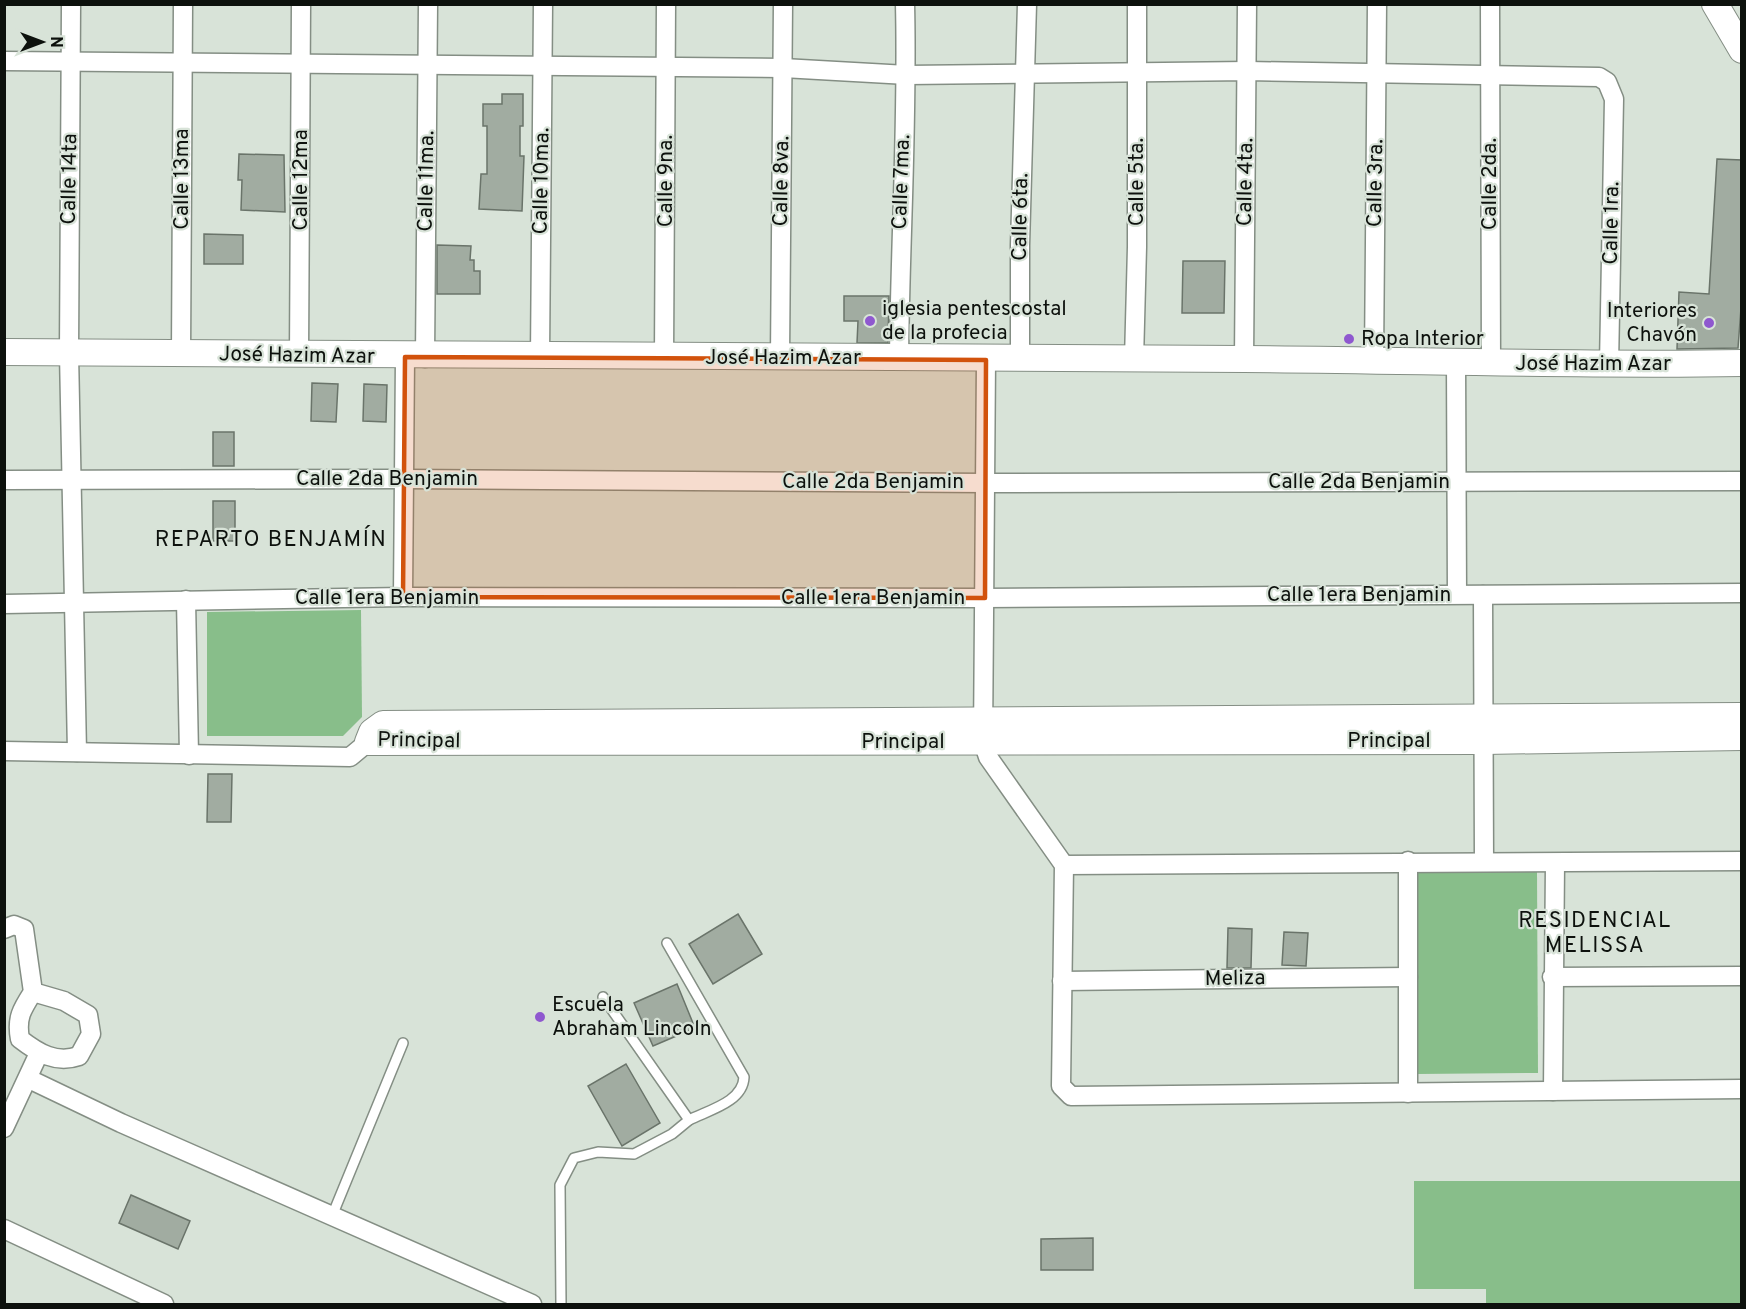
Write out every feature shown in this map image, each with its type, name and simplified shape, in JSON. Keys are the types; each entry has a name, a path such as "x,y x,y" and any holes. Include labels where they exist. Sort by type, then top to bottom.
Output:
{"street":[{"name":"Calle 14ta","path":"71,4 69,353 77,752"},
{"name":"Calle 13ma","path":"181,354 183,4"},
{"name":"Calle 12ma","path":"299,356 301,4"},
{"name":"Calle 11ma.","path":"403,597 404,478 415,357 428,65 428,4"},
{"name":"Calle 10ma.","path":"540,357 543,4"},
{"name":"Calle 9na.","path":"664,357 666,4"},
{"name":"Calle 8va.","path":"780,357 783,4"},
{"name":"Calle 7ma.","path":"899,359 900,244 907,75 905,4"},
{"name":"Calle 6ta.","path":"1020,360 1020,245 1027,4"},
{"name":"Calle 5ta.","path":"1134,360 1137,4"},
{"name":"Calle 4ta.","path":"1244,360 1247,4"},
{"name":"Calle 3ra.","path":"1374,362 1377,4"},
{"name":"Calle 2da.","path":"1490,4 1491,364"},
{"path":"1715,4 1742,50"},
{"path":"4,61 783,68 907,75 1248,71 1490,76"},
{"name":"Calle 1ra.","path":"1490,76 1588,76 1607,82 1614,99 1609,365"},
{"name":"José Hazim Azar","path":"4,352 415,357 1244,360 1609,365 1742,363"},
{"path":"986,360 983,731 988,757 1064,865 1061,1086 1071,1096 1742,1089"},
{"path":"1456,362 1457,594"},
{"name":"Calle 2da Benjamin","path":"4,480 404,478 985,483 1742,481"},
{"name":"Calle 1era Benjamin","path":"4,604 403,597 985,598 1742,593"},
{"path":"1483,595 1484,862"},
{"path":"186,600 189,755"},
{"name":"Principal","path":"1484,729 1742,716"},
{"name":"Principal","path":"368,742 983,731 1484,729 1742,737"},
{"path":"4,751 350,757 368,742"},
{"path":"1064,865 1408,861 1555,863 1742,861"},
{"path":"1408,861 1408,1093"},
{"path":"1553,1091 1552,977 1555,863"},
{"path":"4,929 14,926 24,929 33,992 19,1013 17,1025 20,1039 39,1053 65,1061 79,1056 91,1034 88,1015 64,1001 33,992"},
{"path":"1552,977 1742,976"},
{"name":"Meliza","path":"1062,981 1408,977"},
{"path":"4,1128 29,1079 39,1053"},
{"path":"29,1079 121,1123 532,1305"},
{"path":"4,1229 164,1305"}],"lane":[{"path":"561,1305 560,1185 574,1158 598,1152 634,1154 672,1134 689,1120 737,1096 743,1088 744,1077 667,943"},
{"path":"603,997 689,1120"},
{"path":"332,1216 403,1043"}],"highlighted area":[{"path":"405,357 986,360 985,598 403,597"}],"green space":[{"path":"361,610 362,717 343,736 207,736 207,612"},
{"path":"1537,871 1538,1073 1417,1074 1416,872"},
{"path":"1414,1181 1741,1181 1741,1304 1486,1304 1486,1289 1414,1289"}],"building":[{"path":"502,94 523,94 523,126 520,126 520,156 524,156 522,211 479,209 481,174 487,174 487,126 483,126 483,104 502,104"},
{"path":"239,154 284,155 285,212 241,210 242,180 238,180"},
{"path":"1717,159 1742,160 1742,295 1738,348 1677,349 1679,292 1709,294"},
{"path":"204,234 243,235 243,264 204,264"},
{"path":"437,245 471,246 470,260 474,260 474,271 480,271 480,294 437,294"},
{"path":"1183,261 1225,261 1224,313 1182,313"},
{"name":"iglesia pentescostal de la profecia","path":"844,296 889,296 888,343 857,343 858,321 844,321"},
{"path":"312,383 338,384 336,422 311,421"},
{"path":"364,384 387,385 386,422 363,421"},
{"path":"213,432 234,432 234,466 213,466"},
{"path":"213,501 235,501 235,541 213,541"},
{"path":"208,774 232,774 231,822 207,822"},
{"path":"738,914 762,954 713,984 689,944"},
{"path":"1228,928 1252,929 1251,968 1227,968"},
{"path":"1284,932 1308,933 1306,966 1282,965"},
{"path":"677,984 695,1028 653,1046 634,1003"},
{"path":"626,1064 660,1123 622,1146 588,1086"},
{"path":"131,1195 190,1221 178,1249 119,1223"},
{"path":"1093,1238 1093,1270 1041,1270 1041,1239"}],"place":[{"name":"iglesia pentescostal de la profecia","path":"870,321"},
{"name":"Interiores Chavón","path":"1709,323"},
{"name":"Ropa Interior","path":"1349,339"},
{"name":"Escuela Abraham Lincoln","path":"540,1017"}],"district":[{"name":"REPARTO BENJAMÍN","path":"271,540"},
{"name":"RESIDENCIAL MELISSA","path":"1595,934"}]}
